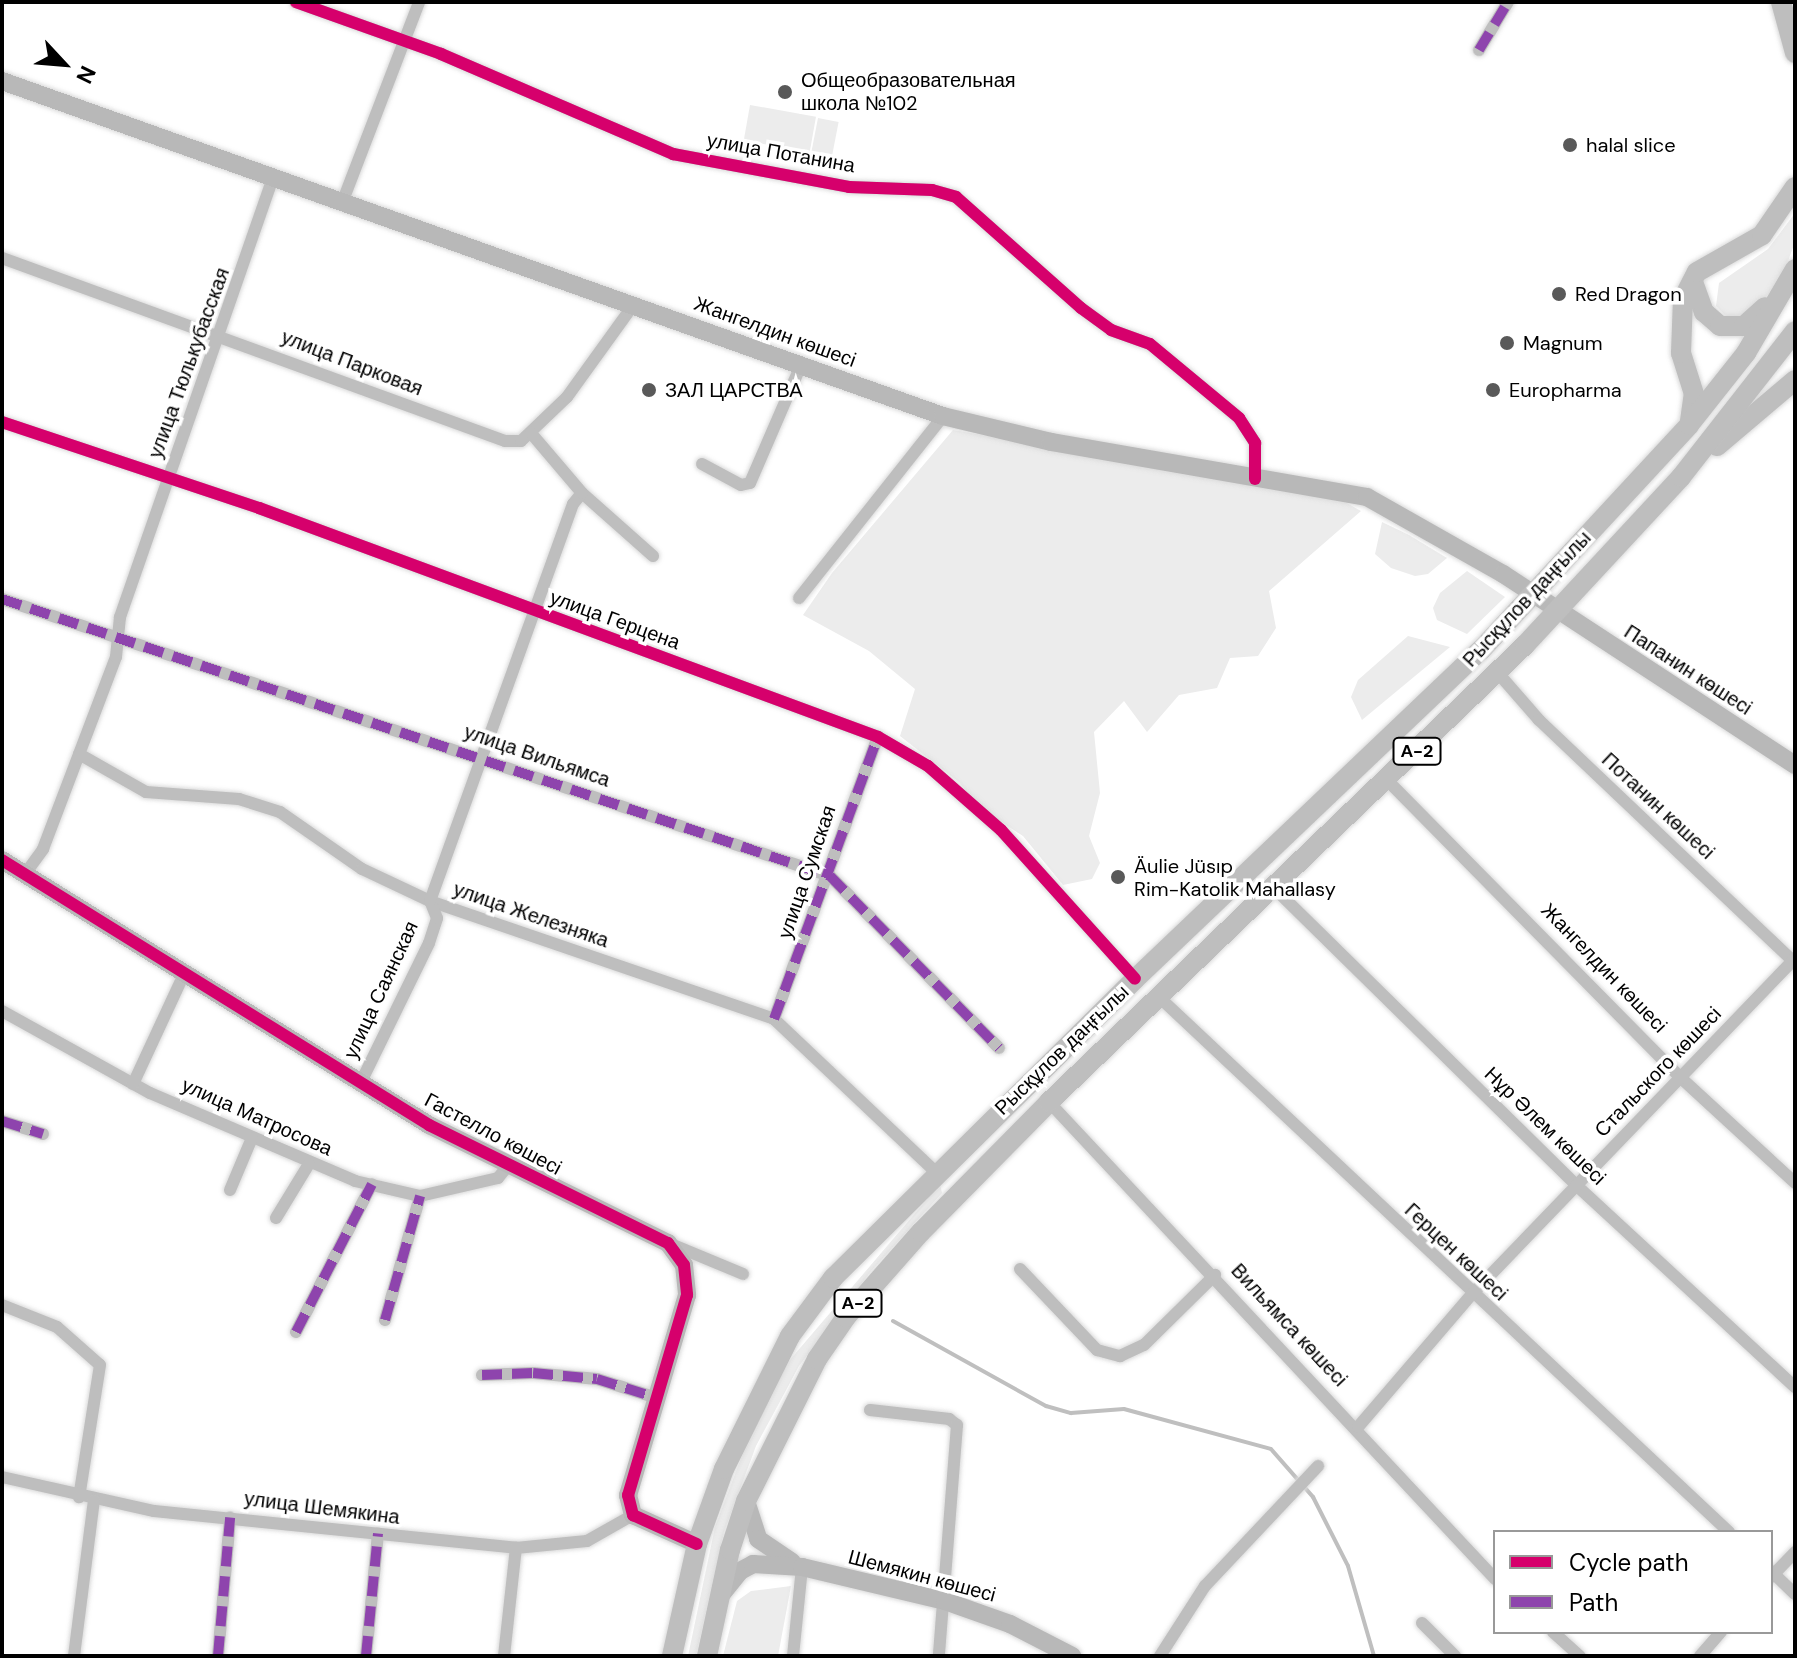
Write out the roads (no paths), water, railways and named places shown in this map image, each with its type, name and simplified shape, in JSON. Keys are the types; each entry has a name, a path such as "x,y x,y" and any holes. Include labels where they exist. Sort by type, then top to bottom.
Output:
{"main road":[{"path":"1781,2 1795,53"},
{"name":"Жангелдин көшесі","path":"2,81 943,416 1051,442 1367,497 1533,595"},
{"path":"1689,425 1694,394 1681,353 1678,322 1697,272 1762,235 1795,187"},
{"name":"Рысқұлов даңғылы","path":"672,1656 682,1600 697,1544 724,1469 790,1336 833,1278 1135,979 1481,650 1689,425 1746,353 1795,269"},
{"path":"1693,282 1711,321 1731,328 1744,326 1783,291"},
{"name":"Рысқұлов даңғылы","path":"707,1656 717,1599 746,1501 817,1359 846,1317 1049,1102 1498,673 1681,477 1795,331"},
{"path":"1681,477 1795,380"},
{"name":"Папанин көшесі","path":"1533,595 1795,765"},
{"path":"1274,888 1268,866 1345,791 1343,782"},
{"name":"Гастелло көшесі","path":"2,860 360,1084 507,1167 668,1243"},
{"path":"1126,1028 1120,1011 1196,937 1193,924"},
{"path":"1014,1138 1009,1121 1069,1061 1062,1050"},
{"path":"668,1243 684,1265 687,1295 628,1495 633,1515 697,1544"},
{"name":"Шемякин көшесі","path":"746,1501 758,1539 802,1567"},
{"name":"Шемякин көшесі","path":"717,1599 740,1571 753,1564 802,1567 945,1601 1010,1624 1072,1656"}],"street":[{"name":"улица Потанина","path":"296,2 405,40 673,154 849,187 932,190 956,197 1081,308 1111,330 1150,344 1239,418 1255,443 1255,479"},
{"path":"342,203 419,2"},
{"path":"1479,50 1508,2"},
{"name":"улица Тюлькубасская","path":"25,874 43,849 79,754 118,641 120,617 222,335 273,178"},
{"name":"улица Парковая","path":"2,258 222,335 505,441 521,441 531,433"},
{"path":"634,304 607,347 531,433 582,493 653,556"},
{"path":"702,464 741,485 750,483 801,365"},
{"path":"799,598 943,416"},
{"name":"улица Герцена","path":"2,422 169,478 878,737 928,766 1001,830 1135,979"},
{"name":"улица Саянская","path":"360,1084 429,943 437,918 430,901 573,504 582,493"},
{"name":"улица Вильямса","path":"2,599 118,641 390,725 482,760 830,876 999,1048"},
{"name":"Потанин көшесі","path":"1498,673 1539,720 1794,960"},
{"name":"улица Сумская","path":"774,1019 830,876 828,863 878,737"},
{"name":"улица Железняка","path":"79,754 146,792 239,799 280,812 362,869 430,901 774,1019 937,1173"},
{"name":"Жангелдин көшесі","path":"1386,779 1681,1078 1795,1183"},
{"name":"Нұр Әлем көшесі","path":"1274,888 1576,1185 1795,1387"},
{"name":"Стальского көшесі","path":"1358,1427 1472,1294 1794,960"},
{"path":"133,1084 185,972"},
{"name":"Герцен көшесі","path":"1159,997 1727,1530"},
{"name":"улица Матросова","path":"2,1011 133,1084 309,1164 372,1184 420,1196 498,1178 507,1167"},
{"name":"Вильямса көшесі","path":"1049,1102 1358,1427 1493,1577"},
{"path":"2,1121 43,1134"},
{"path":"230,1190 252,1138"},
{"path":"276,1218 309,1164"},
{"path":"296,1332 372,1184"},
{"path":"385,1320 420,1196"},
{"path":"668,1243 743,1274"},
{"path":"1020,1269 1097,1350 1120,1356 1144,1345 1215,1275"},
{"path":"2,1305 57,1327 100,1365 79,1497"},
{"path":"482,1375 533,1373 597,1379 657,1398"},
{"path":"870,1410 949,1419 957,1425 939,1656"},
{"path":"1160,1656 1205,1586 1318,1466"},
{"name":"улица Шемякина","path":"2,1477 94,1500 230,1518 516,1548 587,1541 633,1515"},
{"path":"74,1656 94,1500"},
{"path":"218,1656 230,1518"},
{"path":"366,1656 378,1534"},
{"path":"504,1656 516,1548"},
{"path":"1773,1573 1795,1552"},
{"path":"793,1656 802,1567"},
{"path":"1773,1575 1795,1594"},
{"path":"1422,1623 1455,1656"},
{"path":"1555,1634 1580,1656"},
{"path":"1700,1656 1719,1634"}],"waterway":[{"path":"893,1321 1046,1406 1071,1413 1124,1409 1271,1449 1313,1497 1348,1566 1374,1656"}],"place":[{"name":"Общеобразовательная школа №102","path":"785,92"},
{"name":"halal slice","path":"1570,145"},
{"name":"Red Dragon","path":"1559,294"},
{"name":"Magnum","path":"1507,343"},
{"name":"ЗАЛ ЦАРСТВА","path":"649,390"},
{"name":"Europharma","path":"1493,390"},
{"name":"Äulie Jüsıp Rim-Katolik Mahallasy","path":"1118,877"}]}
